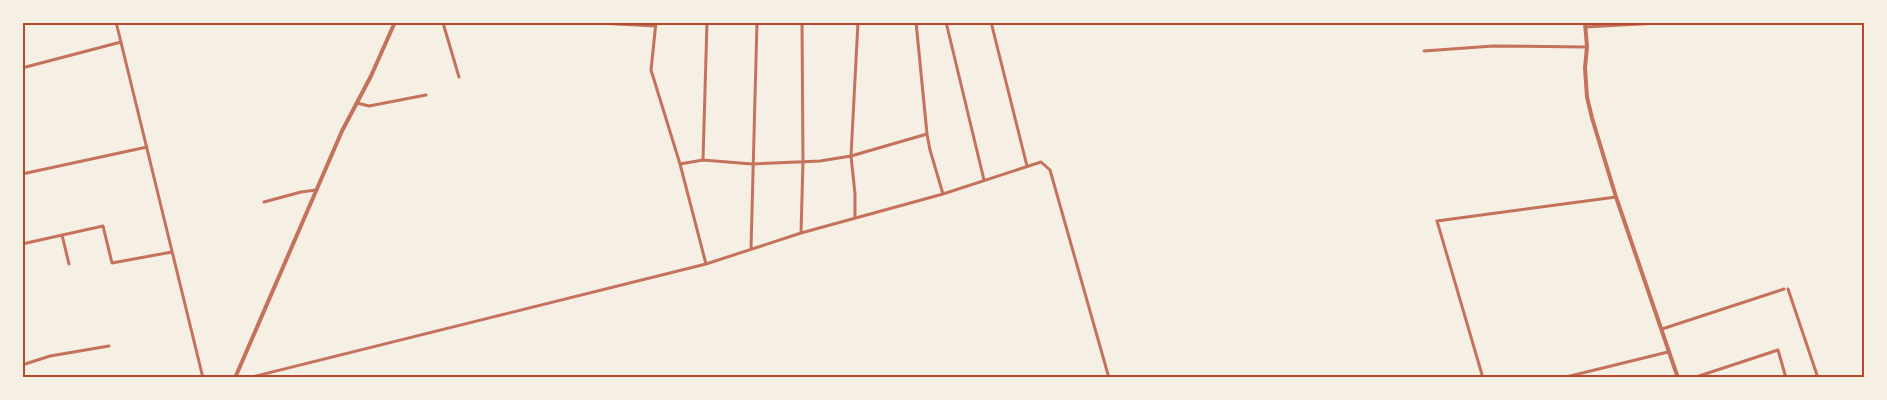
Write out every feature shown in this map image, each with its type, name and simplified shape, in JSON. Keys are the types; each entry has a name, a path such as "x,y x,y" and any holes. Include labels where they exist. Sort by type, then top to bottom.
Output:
{"street":[{"path":"116,22 203,378"},
{"path":"235,378 342,132 395,22"},
{"path":"447,22 443,23 460,76"},
{"path":"578,22 656,24 651,70 680,164 706,264"},
{"path":"703,160 707,22"},
{"path":"751,249 757,22"},
{"path":"800,233 803,161 802,22"},
{"path":"855,218 855,194 850,156 858,22"},
{"path":"916,22 927,134 943,194"},
{"path":"946,22 984,180"},
{"path":"991,22 1027,166"},
{"path":"1677,22 1585,25 1587,47 1585,68 1587,97 1616,197 1678,378"},
{"path":"22,68 121,42"},
{"path":"1424,51 1475,46 1587,47"},
{"path":"357,103 368,106 426,95"},
{"path":"680,164 703,160 752,164 850,156 927,134"},
{"path":"22,174 146,147"},
{"path":"248,378 706,264 800,233 943,194 1041,162 1050,170 1109,378"},
{"path":"264,202 301,192 317,190"},
{"path":"1483,378 1437,221 1616,197"},
{"path":"22,244 103,226 112,262 172,252"},
{"path":"62,235 69,264"},
{"path":"1662,329 1786,289 1818,378"},
{"path":"22,365 50,356 109,346"},
{"path":"1693,378 1778,350 1786,378"},
{"path":"1562,378 1668,352"}]}
